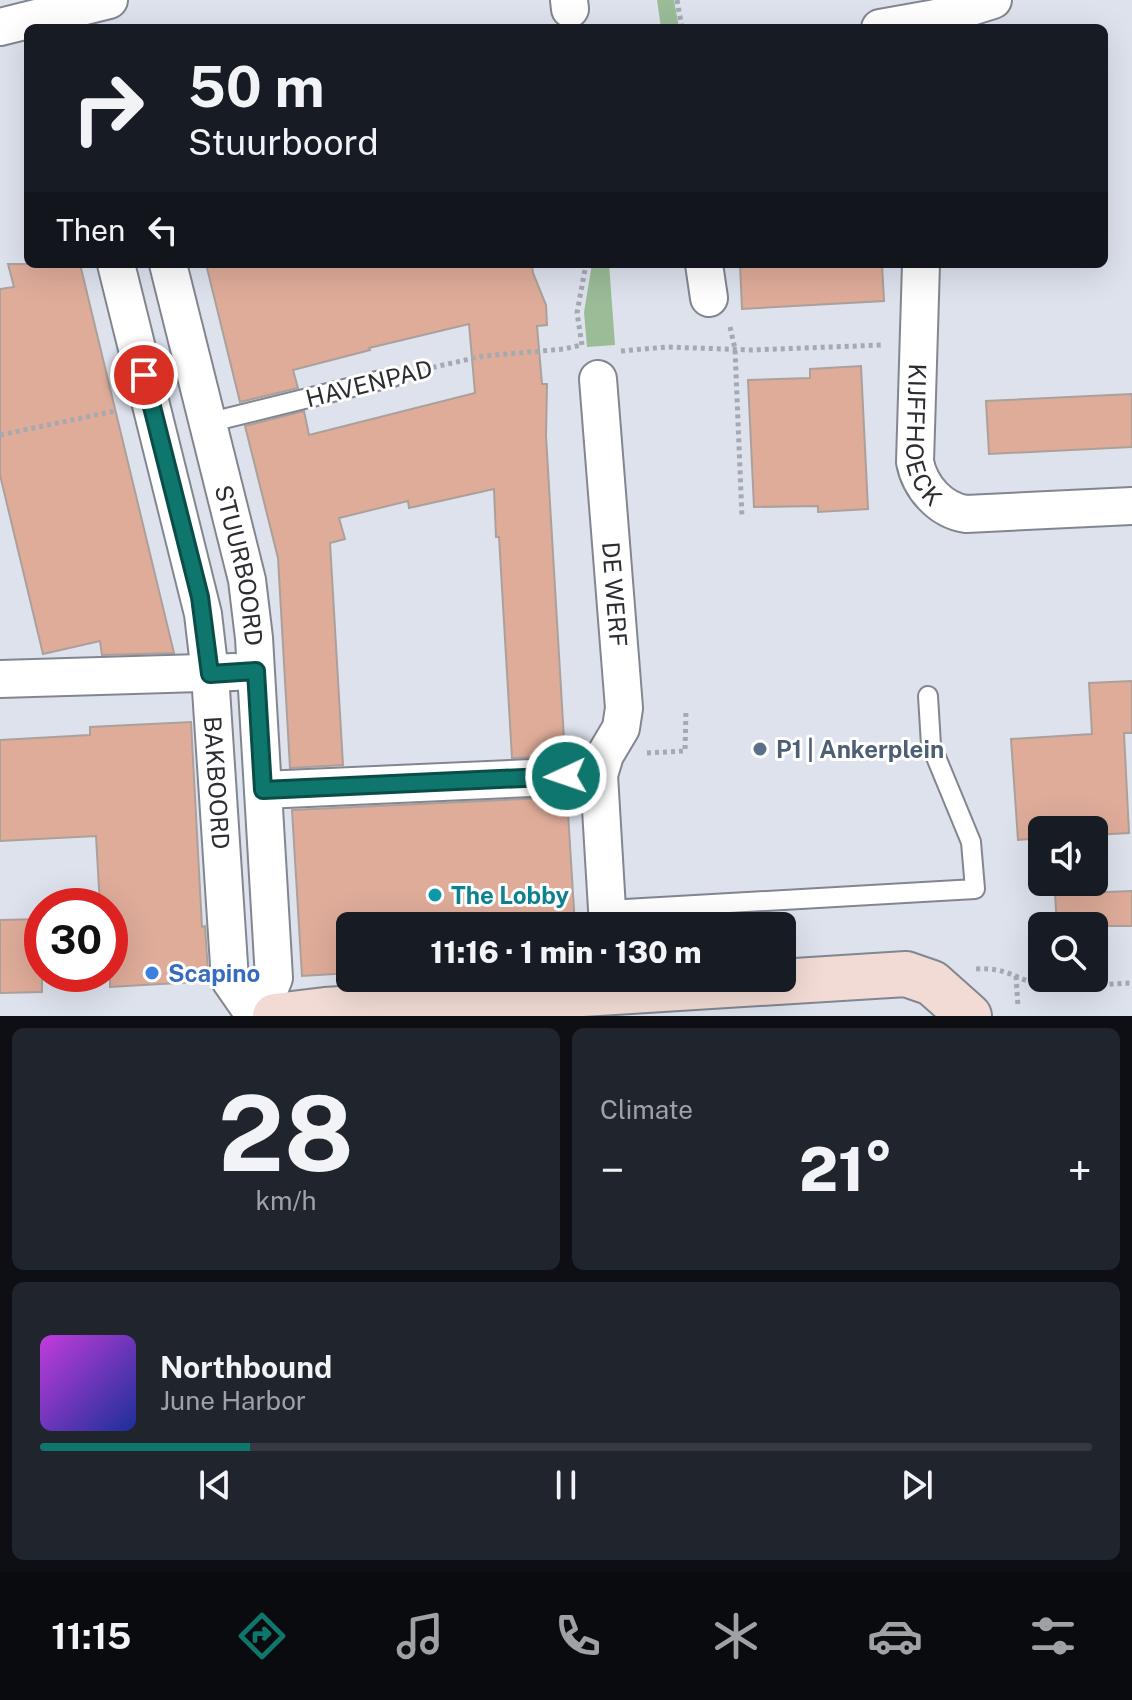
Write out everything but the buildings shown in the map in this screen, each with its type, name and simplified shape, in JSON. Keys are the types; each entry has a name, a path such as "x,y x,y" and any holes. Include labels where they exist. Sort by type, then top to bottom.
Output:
{"street":[{"path":"929,24 993,0"},
{"path":"28,24 108,10"},
{"path":"0,27 24,24"},
{"name":"BAKBOORD","path":"117,268 200,597 210,674 230,980 257,1016"},
{"name":"STUURBOORD","path":"169,268 247,580 256,671 274,978 257,1016"},
{"name":"KIJFFHOECK","path":"921,268 915,462 924,486 944,506 966,514 1132,506"},
{"name":"DE WERF","path":"594,370 624,708 621,728 605,755 599,775 608,912"},
{"name":"HAVENPAD","path":"155,419 207,423"},
{"path":"0,679 256,671"},
{"path":"263,790 599,775"},
{"path":"275,1016 325,1010 609,995 906,974 932,983 969,1016"}],"lane":[{"name":"HAVENPAD","path":"207,423 393,377"},
{"path":"684,912 975,889 971,842 931,745 928,696"}],"path":[{"path":"677,0 681,24"},
{"path":"585,268 577,313 582,345 594,370 617,352 647,348 918,345"},
{"path":"707,281 724,297 735,349 742,518"},
{"name":"HAVENPAD","path":"393,377 475,357 582,345"},
{"path":"0,435 155,419"},
{"path":"649,753 685,751 686,710"},
{"path":"906,974 992,968 1031,982 1052,985 1132,983"},
{"path":"1016,975 1018,1006"}],"green space":[{"path":"657,0 674,0 678,24 660,24"},
{"path":"591,268 609,268 615,345 587,347 584,312"}],"place":[{"name":"P1 | Ankerplein","path":"760,749"},
{"name":"The Lobby","path":"435,895"},
{"name":"Scapino","path":"152,973"}],"route":[{"path":"144,375 200,597 210,674 256,671 263,790 566,776"}]}
